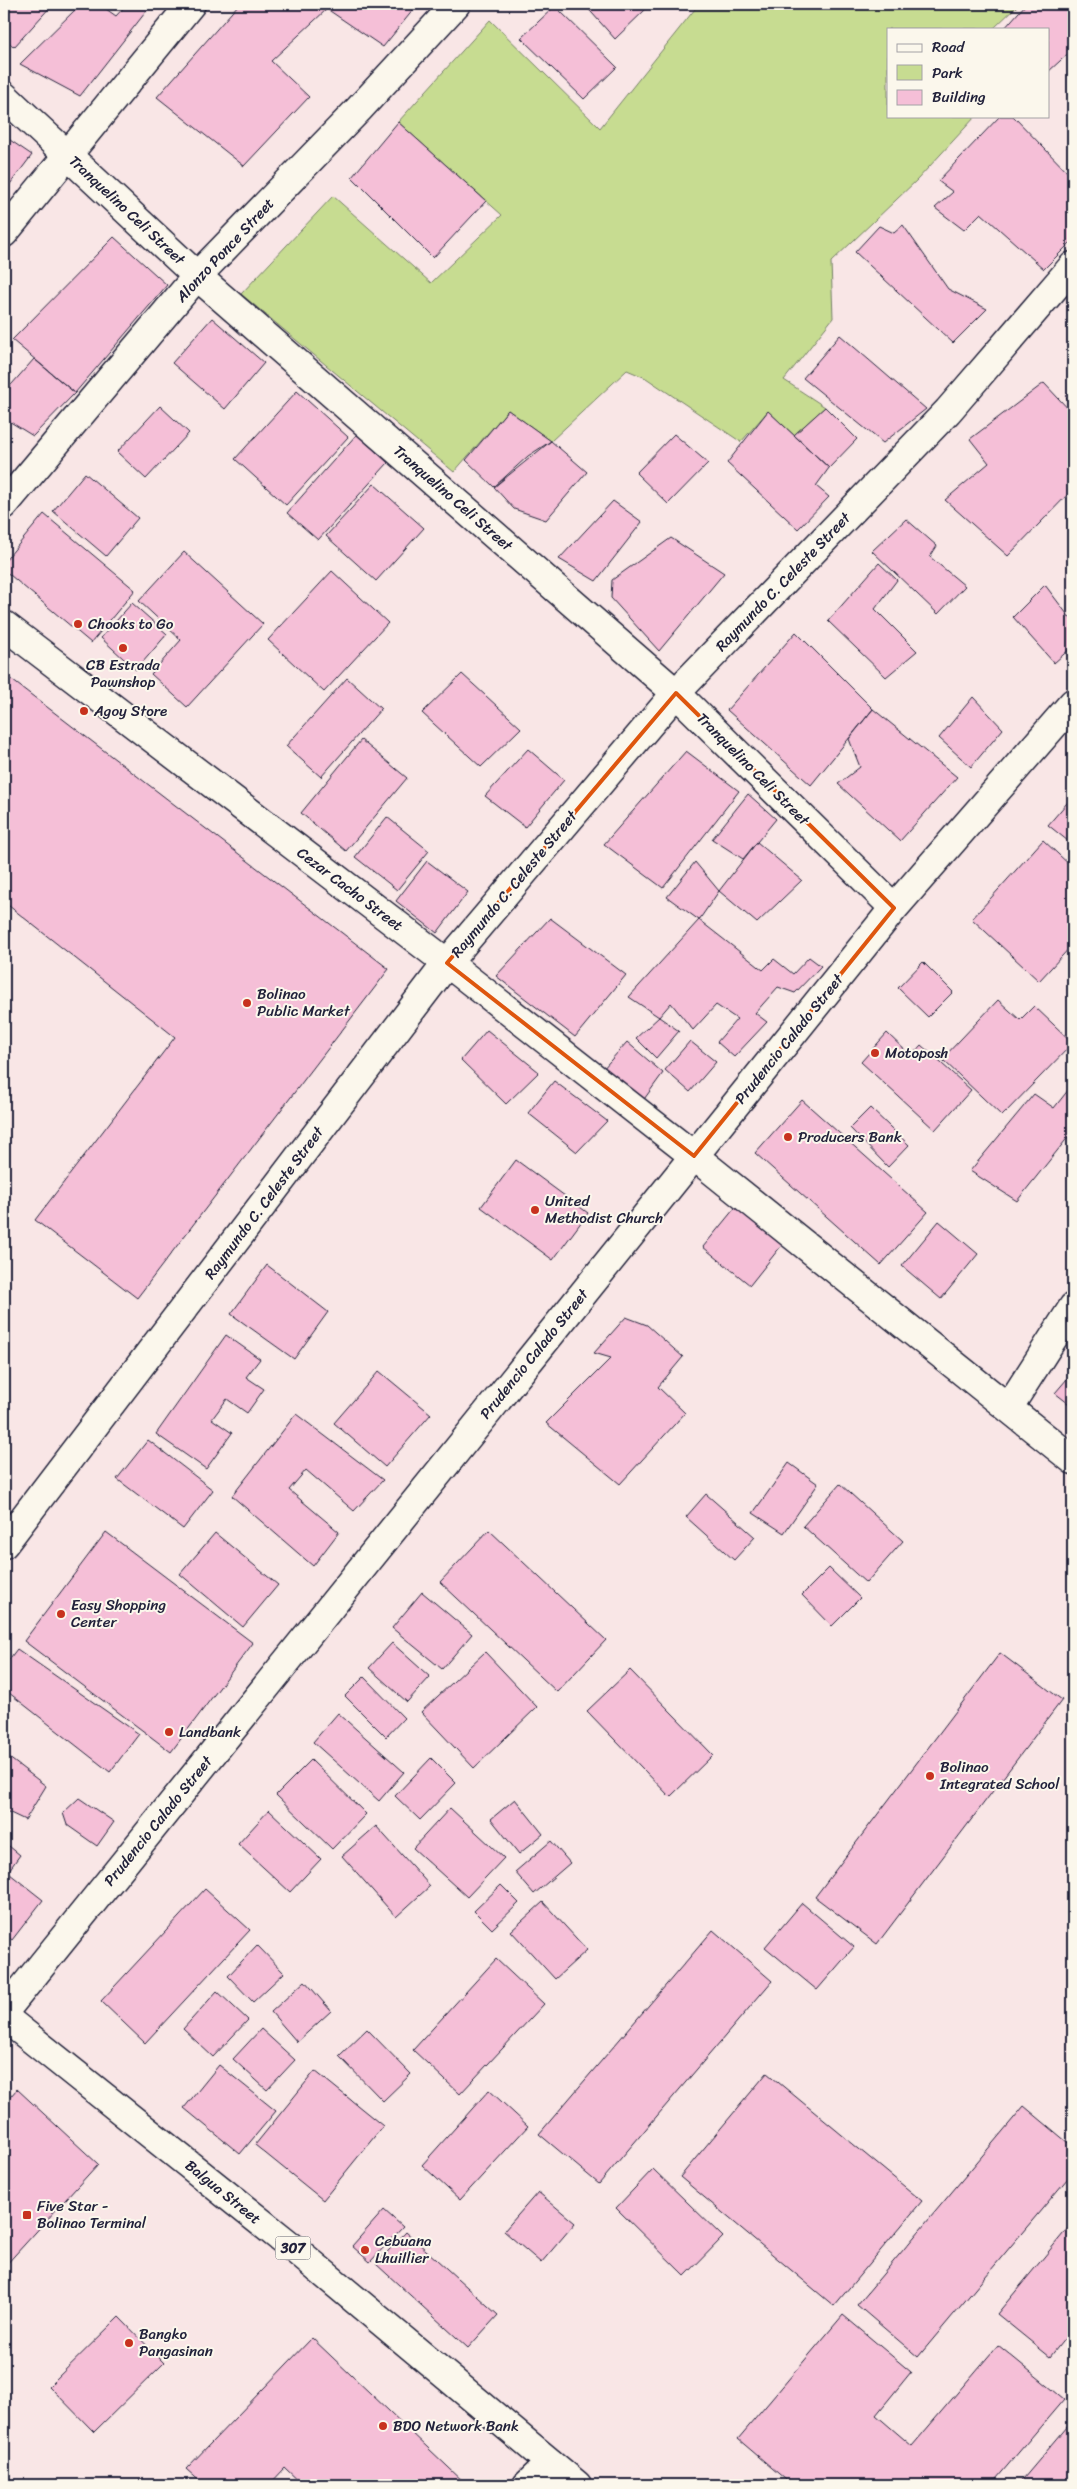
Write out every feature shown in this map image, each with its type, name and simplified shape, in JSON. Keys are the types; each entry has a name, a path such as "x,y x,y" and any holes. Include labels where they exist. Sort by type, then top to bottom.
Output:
{"street":[{"path":"4,234 191,4"},
{"name":"Alonzo Ponce Street","path":"4,505 197,276 352,116 456,4"},
{"name":"Tranquelino Celi Street","path":"4,96 197,276 676,693 894,908"},
{"name":"Raymundo C. Celeste Street","path":"4,1544 447,963 676,693 948,411 1073,266"},
{"name":"Cezar Cacho Street","path":"4,625 447,963 694,1156 1073,1460"},
{"name":"Prudencio Calado Street","path":"4,2012 894,908 1073,703"},
{"path":"1009,1407 1073,1306"},
{"name":"Balgua Street","path":"4,2017 292,2247 577,2485"},
{"path":"527,2485 550,2463"}],"highlighted area":[{"path":"676,693 894,908 694,1156 447,963"}],"green space":[{"path":"699,4 1019,4 994,28 887,28 887,118 974,118 917,180 831,262 833,318 784,380 825,407 794,435 768,411 741,442 646,378 627,370 551,441 508,410 454,472 241,294 333,196 431,283 502,215 398,122 490,20 600,128"}],"building":[{"path":"4,4 52,5 14,47 4,38"},
{"path":"81,4 99,4 116,16 127,4 152,4 80,96 20,64"},
{"path":"239,4 418,4 383,47 327,9 271,61 309,97 244,166 157,97"},
{"path":"584,4 644,4 648,7 615,39"},
{"path":"1026,4 1073,4 1073,49 1050,70 1050,28 1005,28"},
{"path":"555,6 617,67 584,99 521,38"},
{"path":"998,118 1015,118 1073,178 1073,240 1044,269 981,213 964,230 935,208 953,192 938,181"},
{"path":"398,122 486,201 433,258 352,177"},
{"path":"4,136 32,155 4,192"},
{"path":"903,225 948,289 987,309 953,343 855,252 879,226 894,233"},
{"path":"114,237 167,285 75,393 12,340"},
{"path":"212,318 264,363 225,409 172,363"},
{"path":"840,335 926,409 883,443 803,378"},
{"path":"34,359 75,393 33,436 4,418 4,393"},
{"path":"1044,383 1073,414 1073,489 1008,556 945,500 989,463 970,439"},
{"path":"1073,388 1073,404 1065,396"},
{"path":"297,391 348,437 286,505 235,459"},
{"path":"160,406 189,433 146,479 117,452"},
{"path":"825,407 857,439 829,468 794,435"},
{"path":"508,410 551,441 528,456 494,487 466,460"},
{"path":"768,411 829,468 816,486 829,497 798,529 727,463"},
{"path":"357,434 388,463 318,540 287,513"},
{"path":"674,434 708,463 668,504 636,473"},
{"path":"551,441 587,472 546,520 514,509 494,487"},
{"path":"85,473 138,518 106,556 53,511"},
{"path":"374,484 424,528 376,581 326,536"},
{"path":"613,501 642,522 596,581 559,559"},
{"path":"44,514 135,590 91,643 4,570 4,562"},
{"path":"906,519 937,546 930,557 965,586 938,614 872,551"},
{"path":"671,538 724,573 659,651 611,598 612,580"},
{"path":"184,552 263,624 187,707 151,674 181,640 139,601"},
{"path":"879,563 897,580 875,609 917,651 886,677 828,621"},
{"path":"332,571 388,623 324,692 268,640"},
{"path":"1045,585 1073,622 1073,646 1054,663 1013,617"},
{"path":"132,603 167,634 136,670 101,638"},
{"path":"796,632 873,709 811,785 727,710"},
{"name":"Bolinao Public Market","path":"4,674 389,969 137,1298 35,1220 175,1037 4,902"},
{"path":"462,674 521,728 481,767 422,713"},
{"path":"347,678 381,709 321,777 286,746"},
{"path":"973,697 1003,729 971,767 939,738"},
{"path":"873,709 957,777 900,841 838,784 860,767 849,739"},
{"path":"361,740 407,778 346,851 301,813"},
{"path":"528,749 564,780 525,827 485,796"},
{"path":"686,751 739,791 663,888 604,844"},
{"path":"748,794 776,819 743,859 712,839"},
{"path":"1073,796 1073,845 1048,825"},
{"path":"387,817 429,851 397,890 355,857"},
{"path":"1043,840 1073,868 1073,944 1039,981 972,919"},
{"path":"757,842 802,880 757,923 719,891"},
{"path":"427,861 468,892 437,933 396,901"},
{"path":"695,862 719,891 699,920 667,897"},
{"path":"550,918 626,975 575,1037 496,976"},
{"path":"699,920 763,970 774,959 793,974 809,957 821,966 795,993 778,987 755,1013 767,1022 734,1057 717,1042 737,1019 716,1005 693,1030 671,1003 659,1017 629,997"},
{"path":"923,962 953,992 928,1017 898,988"},
{"path":"998,1000 1020,1020 1034,1006 1073,1043 1002,1116 942,1059"},
{"path":"659,1017 679,1031 656,1058 636,1038"},
{"path":"487,1030 539,1072 506,1104 461,1060"},
{"path":"887,1033 911,1056 921,1045 971,1090 935,1130 861,1062"},
{"path":"690,1041 716,1062 690,1092 665,1070"},
{"path":"627,1042 663,1073 642,1102 602,1070"},
{"path":"554,1081 607,1121 577,1152 528,1113"},
{"path":"1073,1084 1073,1131 1017,1201 970,1171 1034,1094 1054,1108"},
{"path":"802,1100 928,1212 881,1265 755,1153"},
{"path":"870,1108 909,1145 888,1167 850,1128"},
{"name":"United Methodist Church","path":"516,1160 588,1213 553,1260 481,1207"},
{"path":"743,1198 789,1236 750,1285 703,1247"},
{"path":"939,1221 978,1254 941,1299 902,1266"},
{"path":"267,1265 328,1312 294,1359 231,1314"},
{"path":"626,1317 647,1325 683,1357 658,1387 685,1413 620,1484 546,1423 611,1358 594,1353"},
{"path":"226,1335 260,1359 246,1377 264,1389 247,1413 227,1399 212,1419 232,1433 206,1469 156,1434"},
{"path":"379,1371 431,1414 385,1467 334,1423"},
{"path":"1073,1372 1073,1407 1055,1393"},
{"path":"296,1414 383,1480 354,1511 306,1470 289,1490 339,1532 313,1566 232,1496"},
{"path":"148,1440 213,1490 183,1529 117,1479"},
{"path":"789,1463 818,1484 784,1533 753,1513"},
{"path":"840,1484 903,1541 866,1583 803,1526"},
{"path":"706,1494 755,1537 734,1560 686,1517"},
{"path":"489,1530 606,1640 557,1692 440,1582"},
{"path":"106,1532 253,1643 171,1752 24,1641"},
{"path":"215,1533 278,1585 243,1627 180,1574"},
{"path":"829,1568 860,1598 832,1626 802,1595"},
{"path":"422,1592 472,1634 442,1669 392,1628"},
{"path":"392,1643 430,1677 407,1702 369,1668"},
{"path":"17,1649 139,1734 110,1772 4,1689 4,1666"},
{"path":"485,1652 537,1707 474,1768 421,1712"},
{"path":"1000,1653 1062,1700 877,1944 815,1897"},
{"path":"630,1670 713,1755 670,1797 587,1711"},
{"path":"364,1677 404,1718 386,1737 345,1696"},
{"path":"338,1713 404,1772 379,1801 313,1742"},
{"path":"4,1754 46,1786 25,1820 4,1810"},
{"path":"431,1758 456,1783 420,1820 395,1796"},
{"path":"311,1760 366,1814 332,1849 276,1795"},
{"path":"79,1798 114,1822 97,1846 67,1825 63,1813"},
{"path":"515,1799 543,1834 519,1854 491,1819"},
{"path":"450,1808 504,1858 467,1897 413,1848"},
{"path":"269,1810 321,1859 290,1892 238,1844"},
{"path":"376,1826 430,1886 396,1917 342,1856"},
{"path":"551,1841 570,1863 534,1894 515,1872"},
{"path":"4,1842 20,1855 4,1877"},
{"path":"10,1874 43,1900 12,1940 4,1934 4,1882"},
{"path":"501,1885 519,1903 492,1929 474,1911"},
{"path":"205,1889 250,1930 145,2043 101,2001"},
{"path":"543,1902 587,1950 555,1979 511,1931"},
{"path":"802,1903 854,1947 817,1990 765,1947"},
{"path":"713,1930 772,1981 599,2184 539,2134"},
{"path":"257,1945 284,1973 253,2002 228,1976"},
{"path":"496,1959 544,2004 460,2094 413,2050"},
{"path":"305,1981 331,2011 297,2042 271,2012"},
{"path":"217,1991 248,2020 213,2057 183,2029"},
{"path":"261,2029 295,2060 267,2090 233,2059"},
{"path":"367,2029 411,2074 383,2101 339,2056"},
{"path":"219,2065 276,2111 240,2154 184,2108"},
{"path":"315,2071 383,2126 323,2200 255,2145"},
{"path":"767,2073 922,2201 834,2306 680,2177"},
{"name":"Five Star - Bolinao Terminal","path":"17,2089 98,2164 4,2267 4,2104"},
{"path":"489,2090 528,2126 460,2200 422,2165"},
{"path":"1024,2106 1073,2147 1073,2172 918,2357 857,2305"},
{"path":"653,2169 723,2237 685,2276 616,2208"},
{"path":"538,2192 575,2223 541,2263 504,2231"},
{"path":"384,2210 403,2227 370,2262 352,2246"},
{"path":"1073,2222 1073,2328 1050,2357 997,2314"},
{"path":"406,2232 498,2315 468,2348 376,2264"},
{"path":"843,2315 911,2372 876,2415 912,2446 998,2345 1064,2399 991,2485 792,2485 738,2439"},
{"path":"119,2317 164,2363 94,2432 49,2386"},
{"path":"312,2338 467,2485 303,2485 285,2468 269,2485 204,2485 186,2469"},
{"path":"1073,2420 1073,2485 1018,2485"}],"place":[{"name":"Chooks to Go","path":"78,624"},
{"name":"CB Estrada Pawnshop","path":"123,648"},
{"name":"Agoy Store","path":"84,711"},
{"name":"Bolinao Public Market","path":"247,1003"},
{"name":"Motoposh","path":"875,1053"},
{"name":"Producers Bank","path":"788,1137"},
{"name":"United Methodist Church","path":"535,1210"},
{"name":"Easy Shopping Center","path":"61,1614"},
{"name":"Landbank","path":"169,1732"},
{"name":"Bolinao Integrated School","path":"930,1776"},
{"name":"Five Star - Bolinao Terminal","path":"27,2215"},
{"name":"Cebuana Lhuillier","path":"365,2250"},
{"name":"Bangko Pangasinan","path":"129,2343"},
{"name":"BDO Network Bank","path":"383,2426"}]}
